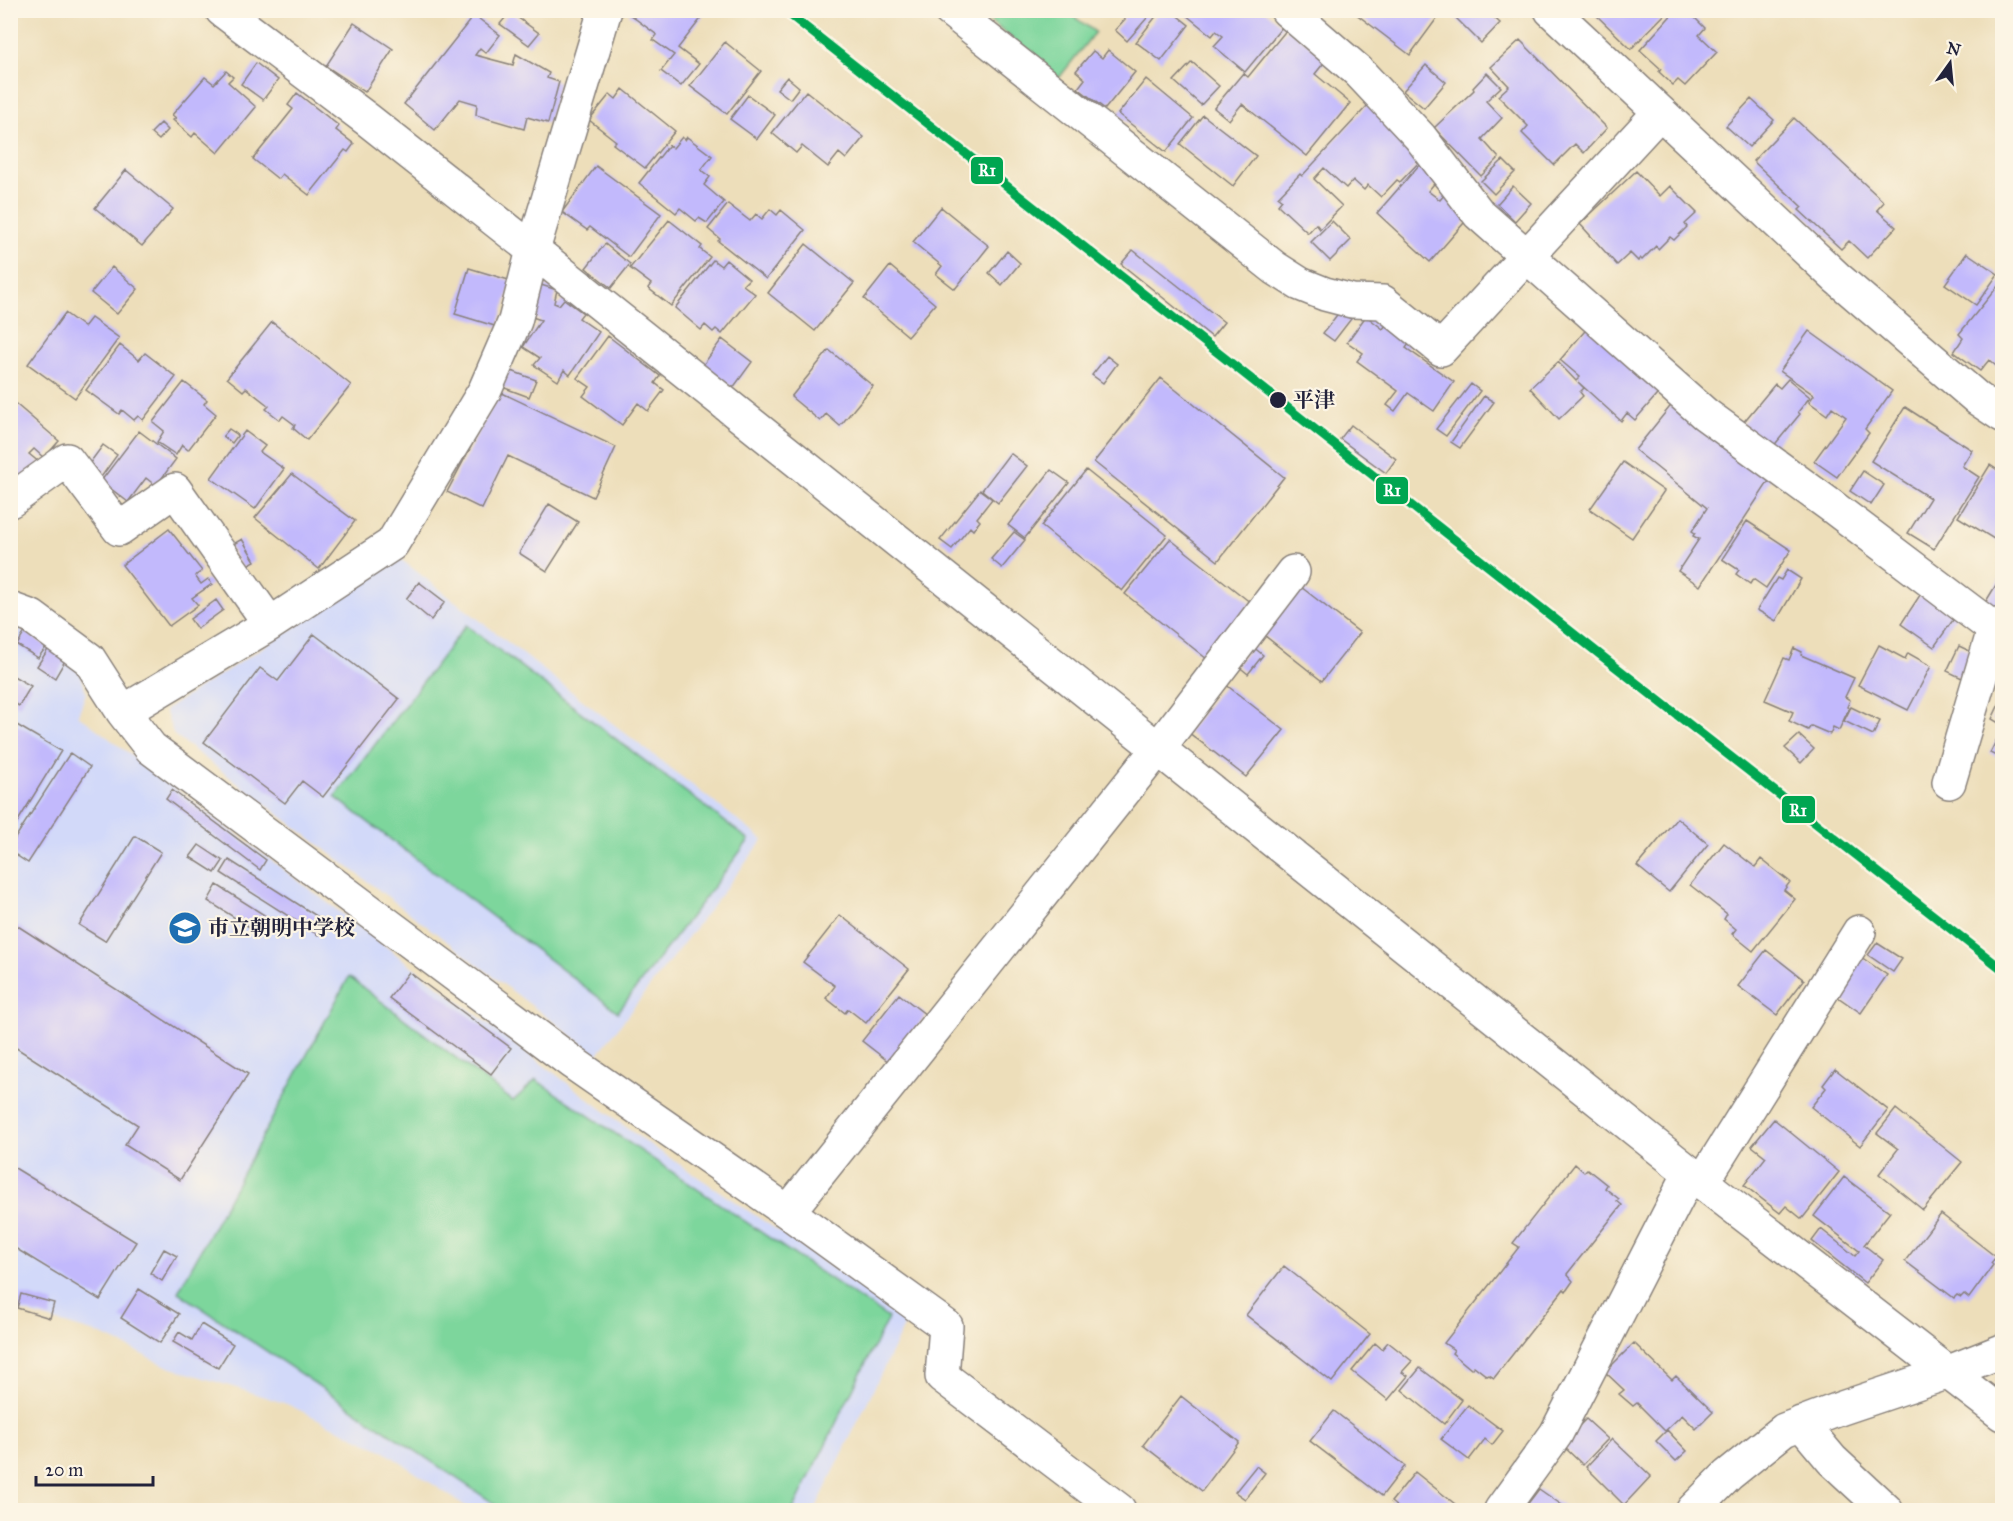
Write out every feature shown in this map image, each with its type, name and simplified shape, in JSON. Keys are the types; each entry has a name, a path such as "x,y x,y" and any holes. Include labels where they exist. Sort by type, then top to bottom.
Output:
{"street":[{"path":"222,10 368,120 533,250 1696,1178 2002,1414"},
{"path":"123,712 270,624 392,544 485,390 515,321 533,250 605,10"},
{"path":"950,10 1275,267 1300,284 1325,294 1352,301 1383,302 1441,349 1660,112"},
{"path":"1287,10 1358,71 1420,137 1479,214 1705,414 1998,632 1949,782"},
{"path":"1551,10 1837,278 1978,399 2002,416"},
{"path":"10,501 67,460 119,529 175,490 270,624"},
{"path":"788,1212 1157,750 1293,572"},
{"path":"10,609 32,617 89,658 123,712 151,748 573,1064 788,1212 946,1326 942,1376 1119,1510"},
{"path":"1501,1510 1556,1434 1696,1178 1859,932"},
{"path":"1693,1510 1728,1475 1784,1430 2002,1351"},
{"path":"1801,1423 1832,1460 1886,1510"}],"shaded area":[{"name":"市立朝明中学校","path":"394,554 763,840 597,1055 174,735 165,710 351,591"},
{"name":"市立朝明中学校","path":"10,623 79,666 86,693 78,715 643,1140 908,1318 815,1510 471,1510 382,1450 287,1404 169,1367 102,1335 11,1308"}],"green space":[{"path":"977,10 1066,11 1095,32 1059,78"},
{"path":"466,625 749,840 618,1012 335,797"},
{"path":"349,977 513,1101 536,1080 888,1318 793,1510 504,1510 178,1292"}],"building":[{"path":"631,10 696,10 703,16 678,48 699,64 681,86 661,71 674,55 653,40 657,35 629,14"},
{"path":"1114,10 1154,10 1127,41 1115,30 1125,19"},
{"path":"1161,10 1170,10 1189,25 1161,61 1136,42"},
{"path":"1180,10 1264,10 1283,26 1245,72 1214,46 1223,36 1216,31 1212,36"},
{"path":"1351,10 1443,10 1410,55"},
{"path":"1464,10 1486,10 1500,23 1481,43 1456,18"},
{"path":"1591,10 1669,10 1631,49"},
{"path":"1676,10 1687,10 1705,28 1699,35 1717,52 1685,86 1678,80 1673,85 1659,72 1661,69 1640,50"},
{"path":"510,12 539,33 529,45 500,24"},
{"path":"474,15 500,35 486,53 480,48 475,55 513,65 516,54 549,73 547,78 559,82 548,123 527,117 524,129 476,115 477,104 460,99 435,130 404,104"},
{"path":"354,23 393,49 365,92 326,66"},
{"path":"1288,28 1327,59 1315,74 1350,103 1307,156 1242,104 1229,120 1214,108 1243,73 1248,77"},
{"path":"1520,40 1607,128 1584,153 1575,144 1554,165 1522,133 1528,126 1498,96 1509,86 1491,67"},
{"path":"725,42 761,71 727,114 690,86"},
{"path":"1108,50 1135,72 1105,109 1078,88 1085,79 1076,71 1093,51 1102,58"},
{"path":"1192,62 1219,86 1201,105 1174,81"},
{"path":"256,63 278,80 263,100 241,84"},
{"path":"1426,65 1446,82 1424,108 1403,91"},
{"path":"226,71 233,77 228,82 256,107 218,153 195,133 192,137 173,120 176,118 172,115 205,77 214,84"},
{"path":"1487,73 1501,87 1486,101 1502,118 1482,139 1499,158 1481,176 1434,128 1474,90 1473,88"},
{"path":"787,77 799,87 790,99 777,89"},
{"path":"1146,79 1193,118 1166,152 1118,114"},
{"path":"623,89 675,131 645,168 613,144 616,141 589,120 610,94 616,99"},
{"path":"806,91 864,137 846,159 839,153 828,167 802,146 796,153 772,133"},
{"path":"297,93 339,126 336,130 354,144 348,152 345,150 309,195 282,174 278,179 253,159 293,109 288,105"},
{"path":"748,95 775,115 757,139 730,119"},
{"path":"1751,99 1774,120 1749,147 1726,126"},
{"path":"1368,105 1422,159 1400,182 1397,180 1381,197 1368,185 1364,190 1353,180 1346,188 1324,168 1314,179 1342,206 1320,229 1316,224 1308,233 1278,205 1282,200 1278,197 1300,174 1302,176"},
{"path":"1203,115 1256,156 1233,186 1180,144"},
{"path":"1794,118 1884,202 1877,210 1896,227 1867,258 1849,241 1841,249 1799,210 1802,207 1753,161"},
{"path":"161,123 168,130 159,140 151,133"},
{"path":"682,137 685,140 687,137 712,156 701,170 710,177 704,185 724,202 707,223 699,218 696,221 680,208 676,213 639,183 669,145 673,148"},
{"path":"1503,160 1515,172 1494,194 1481,181"},
{"path":"1420,164 1438,179 1428,191 1440,200 1445,194 1470,216 1430,262 1377,213"},
{"path":"596,166 661,214 629,257 590,227 587,230 562,212"},
{"path":"126,170 173,209 142,246 95,208"},
{"path":"1636,171 1660,196 1670,186 1697,213 1685,224 1687,227 1674,240 1670,237 1658,249 1656,246 1642,260 1640,258 1638,261 1630,253 1617,265 1580,224"},
{"path":"1513,186 1531,203 1515,221 1497,204"},
{"path":"728,204 750,221 756,214 762,219 770,209 777,215 781,210 805,230 766,279 718,241 720,239 708,229"},
{"path":"941,207 989,246 955,289 936,274 942,266 913,242"},
{"path":"669,220 702,246 700,249 710,257 671,306 648,288 651,284 630,268"},
{"path":"1332,221 1351,240 1330,261 1311,242"},
{"path":"605,244 630,264 611,288 586,268"},
{"path":"806,244 854,283 815,331 768,293"},
{"path":"1133,250 1224,322 1212,337 1121,264"},
{"path":"1007,251 1020,263 1002,285 989,273"},
{"path":"1967,253 1998,274 1976,305 1945,284"},
{"path":"713,260 721,266 726,260 749,279 743,285 755,294 722,334 716,329 713,332 705,325 701,330 675,308"},
{"path":"890,266 935,304 908,336 864,299"},
{"path":"112,267 138,289 117,314 91,293"},
{"path":"469,268 512,281 498,327 455,314"},
{"path":"2002,281 2002,371 1989,360 1980,371 1954,352 1963,338 1959,334"},
{"path":"541,285 557,290 554,303 559,305 564,299 583,313 579,318 599,332 570,375 564,370 558,381 534,365 540,358 523,347 541,320 532,317"},
{"path":"1340,311 1351,319 1334,341 1323,333"},
{"path":"65,313 84,327 91,318 119,338 75,398 28,364"},
{"path":"1366,316 1383,329 1388,322 1412,340 1406,348 1454,382 1434,411 1408,393 1395,411 1387,405 1398,391 1357,361 1363,353 1347,342"},
{"path":"272,322 351,385 307,440 293,428 295,425 283,416 280,420 266,409 269,406 246,388 243,391 227,378"},
{"path":"1590,325 1663,388 1635,420 1627,413 1621,421 1578,382 1584,388 1580,392 1583,396 1559,419 1530,388 1558,362 1576,381 1580,377 1560,360"},
{"path":"1809,331 1892,391 1865,429 1869,433 1837,477 1814,461 1846,417 1832,407 1827,415 1809,402 1814,395 1780,371"},
{"path":"608,336 660,376 655,383 664,390 648,411 638,403 622,425 583,396 590,387 577,378"},
{"path":"722,339 752,362 733,388 703,365"},
{"path":"120,345 139,360 145,353 176,377 143,420 138,416 134,420 122,410 119,414 86,390"},
{"path":"829,350 873,386 840,426 826,414 820,421 791,397"},
{"path":"1107,356 1117,364 1103,383 1092,375"},
{"path":"509,370 536,380 529,397 502,387"},
{"path":"1161,378 1284,477 1218,561 1094,462"},
{"path":"1788,379 1810,397 1798,412 1800,414 1772,448 1742,424 1775,384 1780,388"},
{"path":"184,382 207,400 204,404 216,414 188,450 182,445 176,455 157,442 164,431 153,422"},
{"path":"1471,384 1480,391 1446,436 1436,429"},
{"path":"500,392 616,447 593,497 508,456 482,509 447,492"},
{"path":"1484,396 1494,402 1460,448 1451,442"},
{"path":"10,399 59,441 44,458 34,449 29,454 40,463 21,478 13,472 10,475"},
{"path":"1673,403 1771,478 1700,586 1678,571 1699,539 1693,536 1695,533 1692,531 1707,508 1635,450"},
{"path":"1905,407 1972,450 1962,466 1979,477 1934,549 1908,533 1930,498 1871,461"},
{"path":"1351,425 1396,459 1386,473 1340,439"},
{"path":"229,429 238,435 232,443 223,436"},
{"path":"139,431 176,459 156,486 146,478 128,502 101,481"},
{"path":"245,431 265,446 260,452 284,469 255,509 211,478"},
{"path":"103,445 117,455 99,480 89,464"},
{"path":"1010,453 1027,466 998,503 982,490"},
{"path":"1623,462 1664,491 1632,538 1590,509"},
{"path":"1990,465 2002,473 2002,544 1958,517"},
{"path":"1051,470 1069,483 1025,538 1008,525"},
{"path":"1086,470 1167,535 1122,591 1041,526"},
{"path":"1863,471 1884,485 1871,505 1850,491"},
{"path":"292,474 355,521 319,569 255,518"},
{"path":"980,490 992,499 977,518 980,521 973,530 970,527 952,549 940,540"},
{"path":"549,504 578,522 547,571 519,553"},
{"path":"1747,521 1791,550 1766,588 1753,579 1750,584 1736,574 1739,570 1722,559"},
{"path":"169,529 202,571 195,576 201,584 208,579 212,584 192,598 198,605 169,626 122,565"},
{"path":"1014,532 1025,540 1002,568 991,559"},
{"path":"242,539 255,561 242,568 230,546"},
{"path":"1170,539 1251,603 1207,659 1125,594"},
{"path":"1787,570 1801,579 1776,621 1757,610 1777,578 1781,580"},
{"path":"2002,575 2002,615 1985,603"},
{"path":"419,582 445,602 431,620 406,599"},
{"path":"1301,587 1360,633 1322,681 1264,635"},
{"path":"1924,589 1958,613 1934,647 1901,624"},
{"path":"216,600 223,610 197,629 190,619"},
{"path":"25,632 47,646 38,658 17,645"},
{"path":"314,634 399,699 323,797 302,781 285,803 204,742 260,668 278,681"},
{"path":"1879,645 1905,659 1908,653 1931,666 1908,710 1858,685"},
{"path":"1252,646 1263,655 1248,674 1237,665"},
{"path":"1959,646 1976,654 1964,679 1947,671"},
{"path":"49,648 66,659 55,678 37,666"},
{"path":"1794,648 1802,652 1801,655 1854,678 1845,697 1850,700 1847,707 1849,708 1839,730 1833,727 1830,734 1811,726 1808,730 1789,721 1793,712 1765,700 1784,658 1789,660"},
{"path":"10,674 31,686 19,706 10,701"},
{"path":"1225,684 1284,730 1246,777 1188,732"},
{"path":"2002,698 2002,725 1992,719"},
{"path":"1851,707 1880,721 1873,735 1844,721"},
{"path":"10,721 61,751 10,834"},
{"path":"2002,729 2002,759 1990,753"},
{"path":"1799,735 1814,749 1801,763 1785,748"},
{"path":"70,753 90,767 28,863 10,851 10,846"},
{"path":"172,790 266,860 260,870 166,799"},
{"path":"1677,818 1708,844 1669,892 1637,866"},
{"path":"135,836 161,852 105,941 79,925"},
{"path":"1724,843 1755,867 1761,859 1790,882 1784,890 1795,899 1753,951 1732,934 1736,929 1724,919 1727,914 1690,885"},
{"path":"199,845 223,861 215,873 190,857"},
{"path":"229,860 326,922 318,935 221,873"},
{"path":"217,885 269,918 259,933 208,901"},
{"path":"840,915 909,969 866,1023 848,1009 845,1013 826,998 835,986 803,962"},
{"path":"10,921 248,1074 180,1180 125,1145 138,1125 10,1044"},
{"path":"1877,943 1902,959 1893,972 1868,955"},
{"path":"1766,950 1804,980 1777,1015 1738,986"},
{"path":"1861,957 1887,975 1861,1013 1835,995"},
{"path":"409,972 511,1048 491,1074 389,998"},
{"path":"899,994 926,1015 889,1062 862,1041"},
{"path":"1835,1069 1888,1110 1860,1146 1811,1107 1826,1088 1823,1085"},
{"path":"1896,1109 1962,1162 1923,1210 1879,1174 1898,1149 1877,1133"},
{"path":"1774,1119 1839,1172 1802,1219 1786,1206 1780,1213 1744,1185 1766,1157 1752,1146"},
{"path":"1575,1164 1584,1172 1587,1169 1607,1185 1605,1188 1619,1199 1617,1201 1622,1205 1567,1274 1573,1281 1566,1291 1564,1289 1494,1378 1487,1376 1474,1366 1471,1369 1452,1353 1454,1350 1444,1343 1519,1247 1513,1243"},
{"path":"10,1165 136,1242 100,1300 10,1245"},
{"path":"1844,1177 1890,1212 1864,1245 1883,1260 1865,1283 1812,1241 1821,1229 1855,1256 1859,1251 1814,1216"},
{"path":"1941,1214 1996,1257 1991,1263 1993,1265 1969,1298 1964,1294 1954,1298 1905,1261"},
{"path":"164,1249 177,1256 162,1281 150,1273"},
{"path":"1284,1266 1370,1334 1332,1382 1246,1315"},
{"path":"139,1289 179,1314 160,1343 121,1318"},
{"path":"21,1294 54,1303 50,1318 17,1308"},
{"path":"201,1324 233,1344 218,1368 173,1342 179,1332 192,1340"},
{"path":"1388,1342 1412,1361 1402,1372 1408,1376 1388,1400 1352,1371 1375,1343 1382,1349"},
{"path":"1634,1343 1672,1380 1676,1376 1713,1412 1696,1429 1682,1415 1665,1431 1637,1403 1633,1406 1619,1394 1624,1390 1605,1372"},
{"path":"1420,1368 1462,1400 1444,1424 1402,1390"},
{"path":"1181,1396 1239,1442 1202,1491 1143,1445"},
{"path":"1468,1405 1503,1431 1492,1445 1485,1439 1469,1460 1441,1439"},
{"path":"1334,1411 1405,1466 1382,1496 1310,1441"},
{"path":"1586,1419 1608,1439 1583,1465 1561,1444"},
{"path":"1667,1430 1687,1451 1676,1461 1656,1441"},
{"path":"1612,1439 1651,1476 1624,1505 1586,1467"},
{"path":"1256,1466 1265,1473 1245,1499 1235,1492"},
{"path":"1415,1472 1460,1508 1458,1510 1401,1510 1391,1502"},
{"path":"1539,1489 1569,1510 1523,1510"}],"transit line":[{"name":"R1","path":"784,10 2002,969"}],"place":[{"name":"平津","path":"1278,400"},
{"name":"市立朝明中学校","path":"185,928"}]}
